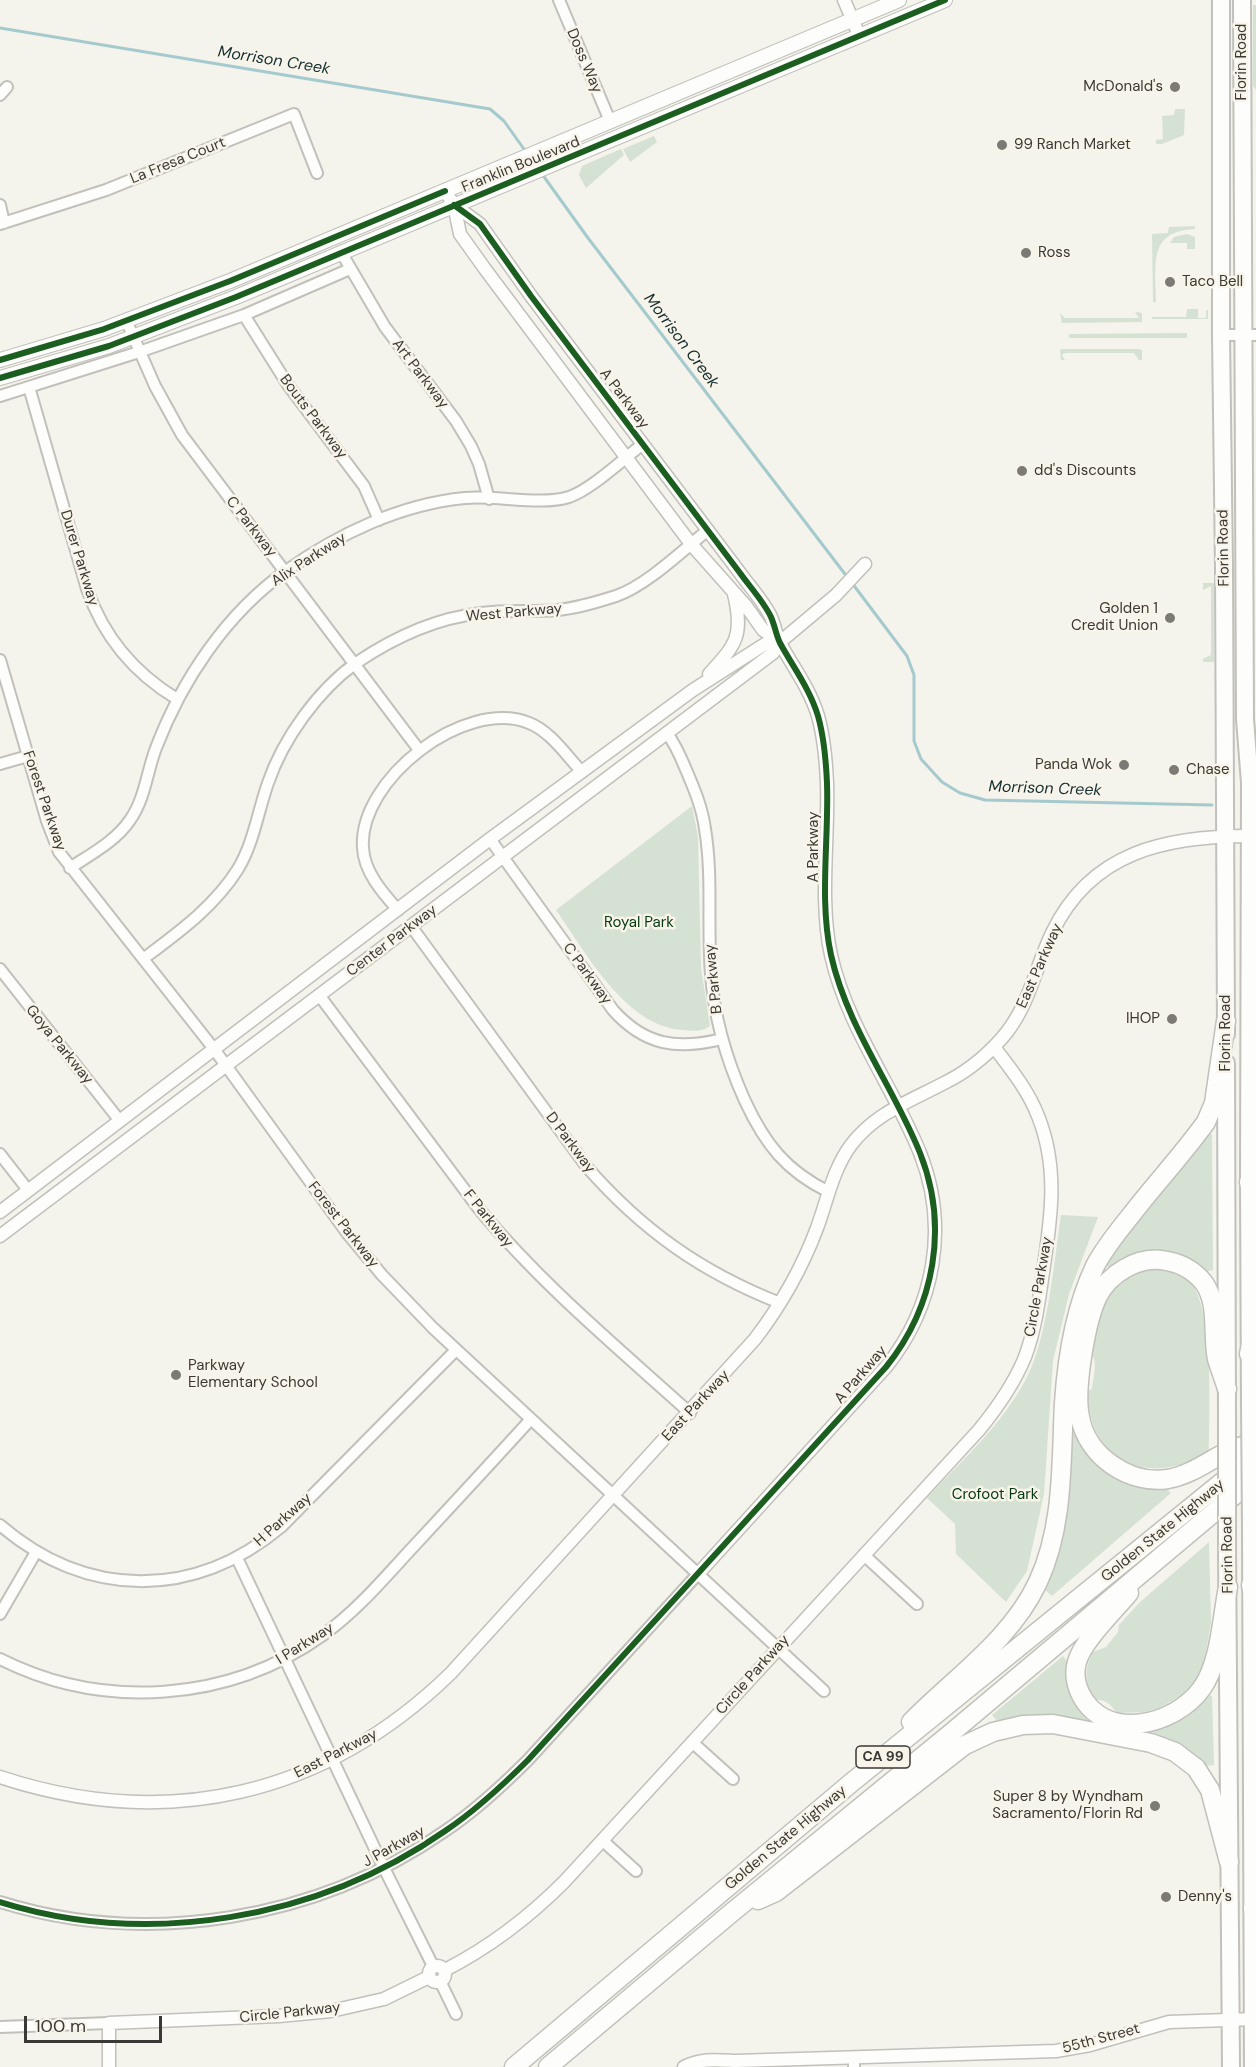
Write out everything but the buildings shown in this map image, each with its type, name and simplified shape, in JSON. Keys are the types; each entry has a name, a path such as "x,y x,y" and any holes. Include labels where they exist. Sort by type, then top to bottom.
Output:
{"highway":[{"path":"850,1783 930,1702 997,1640 1014,1621 1038,1582 1053,1538 1059,1507 1067,1372 1081,1304 1095,1266 1114,1236 1206,1122 1214,1103 1226,1021"},
{"path":"1249,1182 1252,1196 1256,1201"},
{"path":"1227,1389 1217,1358 1210,1296 1196,1274 1174,1262 1151,1259 1130,1266 1111,1279 1098,1297 1089,1326 1084,1345 1078,1395 1080,1418 1088,1440 1103,1458 1122,1471 1133,1475 1168,1479 1190,1472 1229,1451 1256,1442"},
{"path":"1249,1353 1256,1322"},
{"name":"Golden State Highway","path":"514,2067 850,1783 1238,1470 1256,1453"},
{"name":"Golden State Highway","path":"548,2067 1256,1477"},
{"path":"1209,1516 1256,1494"},
{"path":"1158,1558 1082,1648 1077,1662 1077,1686 1085,1704 1100,1717 1118,1724 1142,1724 1164,1718 1185,1706 1202,1687 1212,1667 1228,1587"},
{"path":"1251,1585 1256,1609"},
{"path":"730,1914 776,1892 965,1745 993,1732 1023,1725 1053,1725 1151,1743 1175,1752 1196,1768 1210,1790 1229,1862"}],"main road":[{"name":"Franklin Boulevard","path":"0,360 104,329 230,281 898,0"},
{"name":"Franklin Boulevard","path":"0,378 109,346 236,297 945,0"},
{"name":"Florin Road","path":"1221,0 1231,2067"},
{"name":"Florin Road","path":"1242,0 1248,110 1250,335 1245,712 1253,836 1249,1182 1255,1903 1253,2067"}],"street":[{"name":"Doss Way","path":"559,0 610,122"},
{"path":"844,0 859,35"},
{"name":"La Fresa Court","path":"2,224 106,190 294,114 317,173"},
{"name":"A Parkway","path":"445,191 454,206 460,234 691,544 746,606 763,630 780,642"},
{"path":"0,205 2,224"},
{"name":"A Parkway","path":"454,206 480,224 531,296 708,530 770,616 780,642 808,693 822,736 827,783 826,902 830,952 844,1002 920,1153 934,1205 935,1238 932,1270 920,1311 906,1341 886,1367 697,1575"},
{"name":"Art Parkway","path":"341,252 385,327 456,421 471,446 489,499"},
{"path":"0,396 140,352 244,315 350,269"},
{"name":"Bouts Parkway","path":"244,315 288,385 364,486 379,520"},
{"name":"C Parkway","path":"126,320 165,405 182,435 419,750"},
{"path":"1221,335 1250,335"},
{"name":"Durer Parkway","path":"29,387 87,590 96,613 108,635 123,655 145,677 177,699"},
{"name":"Alix Parkway","path":"70,868 117,835 130,820 139,802 155,750 177,699 193,673 224,629 242,609 285,572 329,543 379,520 441,502 467,498 550,500 570,497 587,487 643,444"},
{"name":"West Parkway","path":"143,959 197,918 237,870 251,841 268,782 286,743 310,708 356,664 411,632 438,622 479,613 566,609 618,595 640,582 708,530"},
{"name":"Center Parkway","path":"0,1236 225,1064 503,858 773,653 780,642 836,595 865,564"},
{"path":"693,690 728,654 735,641 739,614 734,594"},
{"name":"Center Parkway","path":"0,1212 490,840 693,690 765,644 780,642"},
{"name":"Forest Parkway","path":"0,660 55,842 70,868 214,1049 347,1233 382,1275 456,1350 824,1691"},
{"path":"398,910 368,869 363,838 367,818 380,792 393,774 419,750 466,725 499,719 519,720 538,727 582,772"},
{"name":"B Parkway","path":"667,733 674,742 693,784 705,828 708,850 711,977 722,1039 739,1087 768,1144 793,1170 829,1192"},
{"path":"0,764 28,756"},
{"name":"East Parkway","path":"0,1777 44,1790 102,1800 159,1802 218,1797 290,1778 332,1760 382,1731 429,1694 451,1673 755,1339 780,1303 805,1256 834,1176 850,1146 886,1112 950,1080 994,1047 1006,1033 1028,996 1048,942 1060,919 1080,892 1094,878 1122,858 1155,846 1198,838 1253,836"},
{"name":"C Parkway","path":"490,840 613,1010 629,1026 648,1037 669,1044 691,1046 722,1039"},
{"name":"D Parkway","path":"411,926 586,1166 606,1189 635,1218 675,1249 728,1281 780,1303"},
{"name":"Goya Parkway","path":"0,969 120,1121"},
{"name":"F Parkway","path":"319,995 504,1239 549,1286 690,1413"},
{"name":"Circle Parkway","path":"0,2027 279,2016 331,2011 384,1999 468,1958 515,1927 548,1898 996,1409 1024,1358 1033,1332 1051,1220 1053,1199 1051,1164 1038,1116 1028,1094 994,1047"},
{"path":"0,1154 28,1190"},
{"name":"H Parkway","path":"0,1525 55,1563 96,1576 138,1582 180,1578 201,1573 237,1558 281,1527 456,1350"},
{"name":"I Parkway","path":"0,1659 42,1677 63,1683 106,1691 138,1693 182,1690 214,1684 256,1671 284,1658 323,1635 356,1608 531,1419"},
{"path":"0,1614 36,1552"},
{"path":"864,1555 918,1604"},
{"path":"237,1558 332,1760 456,2014"},
{"name":"J Parkway","path":"0,1902 47,1914 101,1922 143,1924 198,1921 287,1905 384,1868 444,1832 502,1786 697,1575"},
{"path":"692,1742 733,1779"},
{"path":"602,1840 636,1871"},
{"name":"55th Street","path":"684,2067 695,2061 707,2060 854,2062 1056,2051 1090,2046 1169,2022 1254,2019"},
{"path":"109,2023 109,2067"}],"green space":[{"path":"1253,5 1256,5 1256,90 1253,86"},
{"path":"1175,109 1185,109 1184,135 1162,144 1156,144 1156,140 1163,139 1162,116 1174,115"},
{"path":"654,136 657,142 630,162 623,149"},
{"path":"621,149 624,155 586,188 579,175 582,166"},
{"path":"1195,226 1195,229 1180,231 1169,236 1162,243 1156,263 1156,302 1153,302 1152,234 1168,233 1169,227"},
{"path":"1187,234 1195,237 1195,249 1187,249 1187,243 1170,243 1174,237"},
{"path":"1187,309 1198,309 1198,318 1206,318 1206,310 1208,310 1208,319 1152,319 1152,317 1186,317"},
{"path":"1135,312 1142,313 1142,322 1062,323 1060,313 1065,318 1139,318"},
{"path":"1187,333 1187,338 1069,338 1069,334"},
{"path":"1139,349 1142,350 1142,360 1139,360 1134,353 1065,353 1062,355 1065,360 1061,360 1060,350"},
{"path":"1203,583 1214,583 1214,662 1203,662 1203,659 1211,655 1211,586 1203,590"},
{"name":"Royal Park","path":"692,806 698,837 701,968 710,1026 693,1031 662,1026 643,1016 626,1002 594,966 556,910"},
{"path":"1204,1134 1212,1134 1213,1270 1202,1273 1191,1263 1112,1269 1105,1265 1115,1249"},
{"name":"Crofoot Park","path":"1061,1215 1098,1217 1069,1294 1053,1361 1044,1494 1027,1571 1006,1602 956,1554 955,1524 927,1498 994,1426 1027,1377 1045,1320"},
{"path":"1160,1267 1189,1280 1197,1294 1203,1314 1209,1362 1209,1452 1181,1465 1150,1468 1136,1466 1122,1460 1109,1450 1094,1426 1087,1393 1092,1388 1095,1370 1092,1352 1095,1332 1108,1298 1121,1281 1129,1275 1140,1270"},
{"path":"1071,1434 1077,1434 1095,1458 1113,1476 1136,1486 1166,1488 1171,1493 1052,1596 1044,1589 1060,1549 1064,1529"},
{"path":"1209,1542 1211,1622 1204,1664 1199,1678 1184,1694 1159,1708 1145,1712 1117,1713 1108,1703 1096,1700 1087,1682 1088,1664 1093,1652 1106,1647 1118,1632 1119,1625 1139,1603"},
{"path":"1063,1656 1070,1665 1090,1715 1085,1723 1000,1724 992,1715"},
{"path":"1204,1694 1212,1696 1214,1765 1205,1766 1182,1746 1153,1735 1153,1728"}],"waterway":[{"name":"Morrison Creek","path":"0,28 490,109 504,121 526,152"},
{"name":"Morrison Creek","path":"542,174 588,238 848,578"},
{"name":"Morrison Creek","path":"852,583 907,656 914,675 914,741 921,759 942,782 960,793 985,800 1212,805"}],"cycle path":[{"path":"0,378 109,346 236,297 945,0"},
{"path":"0,360 104,329 230,281 445,191"},
{"path":"0,1902 56,1916 114,1923 172,1923 230,1917 287,1905 342,1886 395,1861 445,1831 488,1798 528,1760 886,1367 903,1343 926,1292 935,1237 934,1209 929,1181 909,1128 848,1007 838,981 827,934 826,766 815,706 780,643 771,617 761,600 531,296 480,224 454,205"}],"place":[{"name":"McDonald's","path":"1175,87"},
{"name":"99 Ranch Market","path":"1002,145"},
{"name":"Ross","path":"1026,253"},
{"name":"Taco Bell","path":"1170,282"},
{"name":"dd's Discounts","path":"1022,471"},
{"name":"Golden 1 Credit Union","path":"1170,618"},
{"name":"Panda Wok","path":"1124,765"},
{"name":"Chase","path":"1174,770"},
{"name":"IHOP","path":"1172,1019"},
{"name":"Parkway Elementary School","path":"176,1375"},
{"name":"Super 8 by Wyndham Sacramento/Florin Rd","path":"1155,1806"},
{"name":"Denny's","path":"1166,1897"}]}
